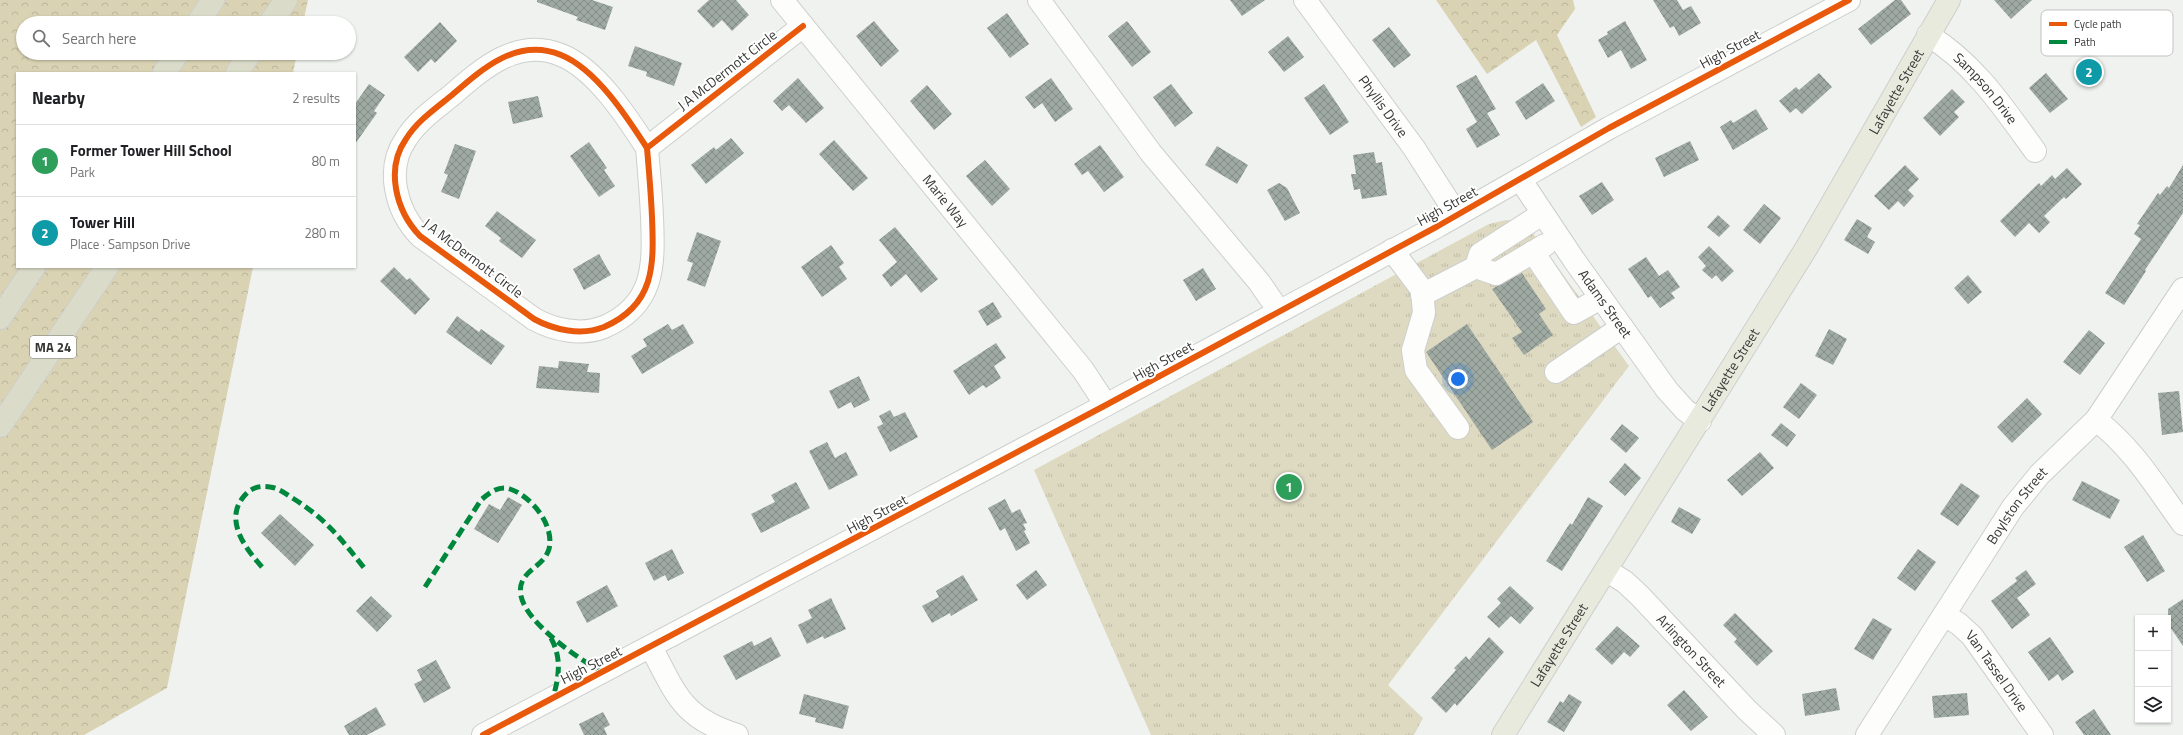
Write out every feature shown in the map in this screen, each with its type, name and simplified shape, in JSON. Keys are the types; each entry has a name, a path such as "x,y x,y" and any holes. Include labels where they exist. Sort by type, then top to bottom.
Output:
{"highway":[{"path":"203,16 213,0"},
{"path":"275,16 286,0"},
{"path":"165,72 173,60"},
{"path":"238,72 245,60"},
{"path":"0,318 33,268"},
{"name":"MA 24","path":"0,426 106,268"}],"main road":[{"name":"Lafayette Street","path":"1503,735 1700,421 1823,220 1949,0"}],"street":[{"name":"Marie Way","path":"782,0 1083,370 1106,405"},
{"path":"1040,0 1151,153 1259,282 1279,311"},
{"name":"Phyllis Drive","path":"1305,0 1414,148 1457,215"},
{"name":"High Street","path":"483,735 1106,405 1457,215 1718,69 1849,0"},
{"name":"J A McDermott Circle","path":"646,148 802,26"},
{"name":"Sampson Drive","path":"1928,35 1952,51 1980,78 2034,151"},
{"name":"J A McDermott Circle","path":"529,49 551,51 580,66 598,84 633,127 646,148 654,250 652,272 644,293 629,311 610,324 590,330 567,331 555,328 534,318 420,236 405,218 397,195 395,172 397,161 400,149 410,132 488,65 507,55 529,49"},
{"name":"Adams Street","path":"1520,179 1542,214 1601,298 1679,404 1700,421"},
{"path":"1476,268 1480,254 1542,214"},
{"path":"1422,295 1476,268 1496,274 1558,237"},
{"path":"1392,250 1422,290 1424,313 1413,350 1416,370 1458,428"},
{"path":"1533,252 1574,313 1601,298"},
{"name":"Boylston Street","path":"1867,735 2022,495 2040,474 2096,420 2183,289"},
{"path":"1556,372 1622,326"},
{"path":"2096,420 2115,435 2132,452 2183,524"},
{"name":"Arlington Street","path":"1606,570 1625,582 1640,596 1746,710 1774,735"},
{"name":"Van Tassel Drive","path":"1944,615 1959,624 1972,636 2042,735"},
{"path":"650,647 674,690 688,709 705,723 737,735"}],"green space":[{"path":"0,0 308,0 305,16 16,16 16,60 296,60 293,72 16,72 16,268 253,268 167,688 84,735 0,735"},
{"path":"1436,0 1573,0 1575,9 1557,35 1596,117 1581,127 1536,40 1487,74"},
{"path":"1506,220 1516,221 1533,233 1629,366 1388,685 1423,718 1414,735 1151,735 1034,470 1489,224"}],"building":[{"path":"537,0 592,0 613,7 605,30 576,20 578,17 537,2"},
{"path":"709,0 736,0 749,15 732,31 722,20 713,28 697,11"},
{"path":"1230,0 1265,0 1242,16"},
{"path":"1653,0 1677,0 1683,10 1691,6 1701,23 1679,36 1674,26 1670,28"},
{"path":"1895,0 1901,0 1911,14 1871,45 1858,29"},
{"path":"1994,0 2032,0 2011,19"},
{"path":"1007,13 1029,44 1010,58 987,28"},
{"path":"874,21 899,51 881,67 856,36"},
{"path":"1127,21 1151,52 1132,67 1108,36"},
{"path":"1625,21 1647,60 1631,69 1621,50 1608,58 1598,40 1608,34 1607,32"},
{"path":"440,22 457,41 435,63 431,59 418,72 404,57"},
{"path":"1389,27 1411,55 1394,68 1372,40"},
{"path":"1288,36 1304,57 1284,72 1268,52"},
{"path":"635,46 682,63 674,86 646,76 647,72 628,66"},
{"path":"1819,73 1832,87 1802,114 1796,108 1790,113 1779,101 1796,87 1799,90"},
{"path":"2046,73 2068,99 2050,113 2029,88"},
{"path":"1476,75 1496,109 1487,113 1500,135 1477,148 1466,129 1477,122 1456,86"},
{"path":"798,78 824,108 806,123 789,105 782,111 773,101"},
{"path":"1051,78 1073,109 1055,122 1042,103 1034,109 1025,97"},
{"path":"1543,83 1555,101 1526,120 1515,102"},
{"path":"369,84 385,95 374,111 377,113 356,143 356,103"},
{"path":"1171,84 1193,113 1175,127 1153,97"},
{"path":"1324,84 1349,122 1330,135 1304,98"},
{"path":"927,85 952,114 934,130 910,101"},
{"path":"1952,89 1965,102 1954,112 1959,117 1940,136 1923,118"},
{"path":"538,96 543,117 513,124 508,102"},
{"path":"1756,109 1768,129 1733,150 1720,127 1731,120 1733,123"},
{"path":"731,138 744,153 706,184 691,165 714,147 716,150"},
{"path":"834,140 868,178 853,191 819,154"},
{"path":"1690,141 1699,160 1664,177 1655,158"},
{"path":"589,142 607,168 604,170 615,186 599,197 570,156"},
{"path":"455,144 476,151 459,199 441,192 448,175 444,173"},
{"path":"1100,145 1124,177 1104,192 1088,171 1082,175 1074,164"},
{"path":"1217,146 1248,165 1237,184 1205,165"},
{"path":"1374,152 1376,163 1382,162 1387,195 1362,199 1360,189 1354,190 1351,174 1356,174 1353,155"},
{"path":"985,160 1010,189 992,206 966,176"},
{"path":"1905,165 1919,179 1908,190 1914,196 1904,207 1898,201 1889,210 1874,196"},
{"path":"2183,165 2183,213 2145,270 2146,271 2124,305 2105,293 2141,239 2134,234 2140,225 2137,224 2158,193 2160,195 2167,186 2169,188"},
{"path":"2067,168 2082,184 2066,199 2064,197 2044,216 2050,222 2039,233 2029,223 2015,237 2000,221 2039,183 2041,186 2052,175 2055,179"},
{"path":"1602,182 1614,200 1592,215 1579,196"},
{"path":"1279,183 1287,188 1300,213 1285,221 1267,190"},
{"path":"1764,204 1781,218 1760,244 1743,230"},
{"path":"497,211 536,240 522,258 499,241 501,238 485,226"},
{"path":"1718,215 1730,226 1719,237 1707,227"},
{"path":"1857,219 1872,228 1867,237 1875,242 1868,254 1844,240"},
{"path":"895,227 938,279 921,293 906,274 891,287 882,275 897,262 879,240"},
{"path":"697,232 721,241 705,287 687,280 693,263 687,261"},
{"path":"831,245 844,263 839,267 847,279 822,297 801,267"},
{"path":"1709,246 1734,271 1722,282 1716,275 1712,279 1702,270 1706,266 1698,257"},
{"path":"599,254 611,275 584,290 573,269"},
{"path":"1646,257 1659,276 1668,270 1680,287 1671,293 1675,298 1660,308 1651,296 1648,298 1628,269"},
{"path":"394,267 407,280 410,278 430,299 415,315 380,281"},
{"path":"1203,268 1216,289 1196,301 1183,280"},
{"path":"1522,273 1546,309 1539,314 1553,335 1524,355 1512,338 1522,332 1492,289"},
{"path":"1968,275 1982,292 1968,304 1954,288"},
{"path":"993,302 1002,317 987,326 978,311"},
{"path":"457,316 479,332 481,329 505,346 491,365 446,332"},
{"path":"668,324 672,330 683,324 694,343 642,374 631,356 647,346 643,339"},
{"path":"1467,324 1533,422 1492,450 1426,352"},
{"path":"1829,329 1847,339 1833,365 1815,356"},
{"path":"2089,330 2105,343 2080,375 2063,362"},
{"path":"996,343 1006,358 994,366 1001,378 986,388 983,385 969,395 953,371"},
{"path":"559,361 589,364 587,372 600,373 599,393 536,388 539,366 558,368"},
{"path":"859,376 870,400 854,408 851,402 838,409 829,391"},
{"path":"1801,383 1817,395 1799,419 1783,407"},
{"path":"2179,391 2183,432 2162,435 2158,393"},
{"path":"2027,398 2042,414 2012,443 1997,427"},
{"path":"890,410 894,417 905,412 918,437 890,452 877,427 883,424 879,416"},
{"path":"1781,423 1796,435 1787,447 1771,435"},
{"path":"1622,424 1639,438 1626,453 1610,439"},
{"path":"827,442 835,458 846,452 858,475 829,490 809,451"},
{"path":"1760,452 1774,468 1742,496 1727,480"},
{"path":"1625,463 1641,478 1625,496 1609,482"},
{"path":"2082,481 2120,500 2110,519 2072,500"},
{"path":"796,482 810,508 761,533 751,514 775,502 771,495"},
{"path":"1961,483 1980,496 1958,526 1940,514"},
{"path":"508,497 522,505 498,543 474,529 489,504 500,510"},
{"path":"1588,497 1603,506 1562,571 1546,561 1570,523 1572,525"},
{"path":"1005,499 1012,513 1020,509 1027,523 1023,524 1026,530 1024,531 1030,543 1016,551 1005,528 1000,531 988,508"},
{"path":"1679,507 1701,519 1692,534 1671,522"},
{"path":"280,514 314,545 295,566 261,533"},
{"path":"2143,535 2165,571 2147,582 2124,547"},
{"path":"672,549 684,573 668,581 665,575 654,581 645,563"},
{"path":"1918,549 1936,562 1915,591 1897,578"},
{"path":"1036,570 1047,585 1027,600 1016,585"},
{"path":"2026,570 2036,584 2017,598 2030,615 2012,629 1991,601 2017,581 2015,578"},
{"path":"963,575 978,600 951,616 950,613 932,623 922,606 939,597 936,591"},
{"path":"607,585 618,606 587,623 576,602"},
{"path":"1510,586 1534,608 1520,624 1511,616 1499,628 1487,617 1501,603 1497,599"},
{"path":"371,596 392,616 377,632 356,611"},
{"path":"831,598 846,629 824,639 823,636 807,644 798,625 812,618 808,610"},
{"path":"2183,599 2183,646 2171,628 2171,615 2168,615 2168,609"},
{"path":"1735,613 1773,651 1757,666 1734,642 1737,639 1723,625"},
{"path":"1873,618 1892,629 1873,660 1854,649"},
{"path":"1617,626 1640,646 1630,657 1624,652 1612,665 1595,649"},
{"path":"771,637 781,656 736,680 723,656 752,641 754,646"},
{"path":"1489,637 1504,652 1457,706 1455,703 1446,713 1431,698 1456,670 1454,668 1466,656 1469,660"},
{"path":"2050,637 2074,672 2062,681 2058,674 2049,681 2028,652"},
{"path":"436,660 451,688 424,703 414,684 422,680 417,670"},
{"path":"1836,688 1840,710 1805,716 1802,694"},
{"path":"1684,690 1708,717 1691,731 1667,705"},
{"path":"1967,693 1969,715 1934,718 1932,696"},
{"path":"804,694 849,706 843,729 815,722 816,718 799,714"},
{"path":"1569,694 1582,702 1564,732 1547,722 1560,701 1563,703"},
{"path":"376,707 386,725 367,735 349,735 344,726"},
{"path":"2094,709 2111,735 2084,735 2075,722"},
{"path":"603,712 610,725 604,728 607,735 584,735 579,724"}],"marked path":[{"path":"262,567 243,542 236,523 236,514 239,504 247,493 256,488 266,486 282,492 315,514 341,539 365,569"},
{"path":"425,587 481,500 491,492 498,489 510,489 526,498 540,513 545,521 550,540 549,549 546,556 526,575 522,581 521,596 525,607 533,618 555,640 580,659 602,672"},
{"path":"551,638 558,660 558,675 553,698"}],"cycle path":[{"path":"483,735 1106,405 1438,226 1609,128 1849,0"},
{"path":"647,148 610,95 586,71 561,55 545,50 530,50 502,58 489,66 433,110 410,132 400,151 396,163 396,189 399,202 405,215 420,236 534,319 559,329 586,331 604,327 621,318 633,307 642,295 648,282 653,251 653,235 647,148 803,26"}],"place":[{"name":"Tower Hill","path":"2089,72"},
{"name":"Former Tower Hill School","path":"1289,487"}]}
